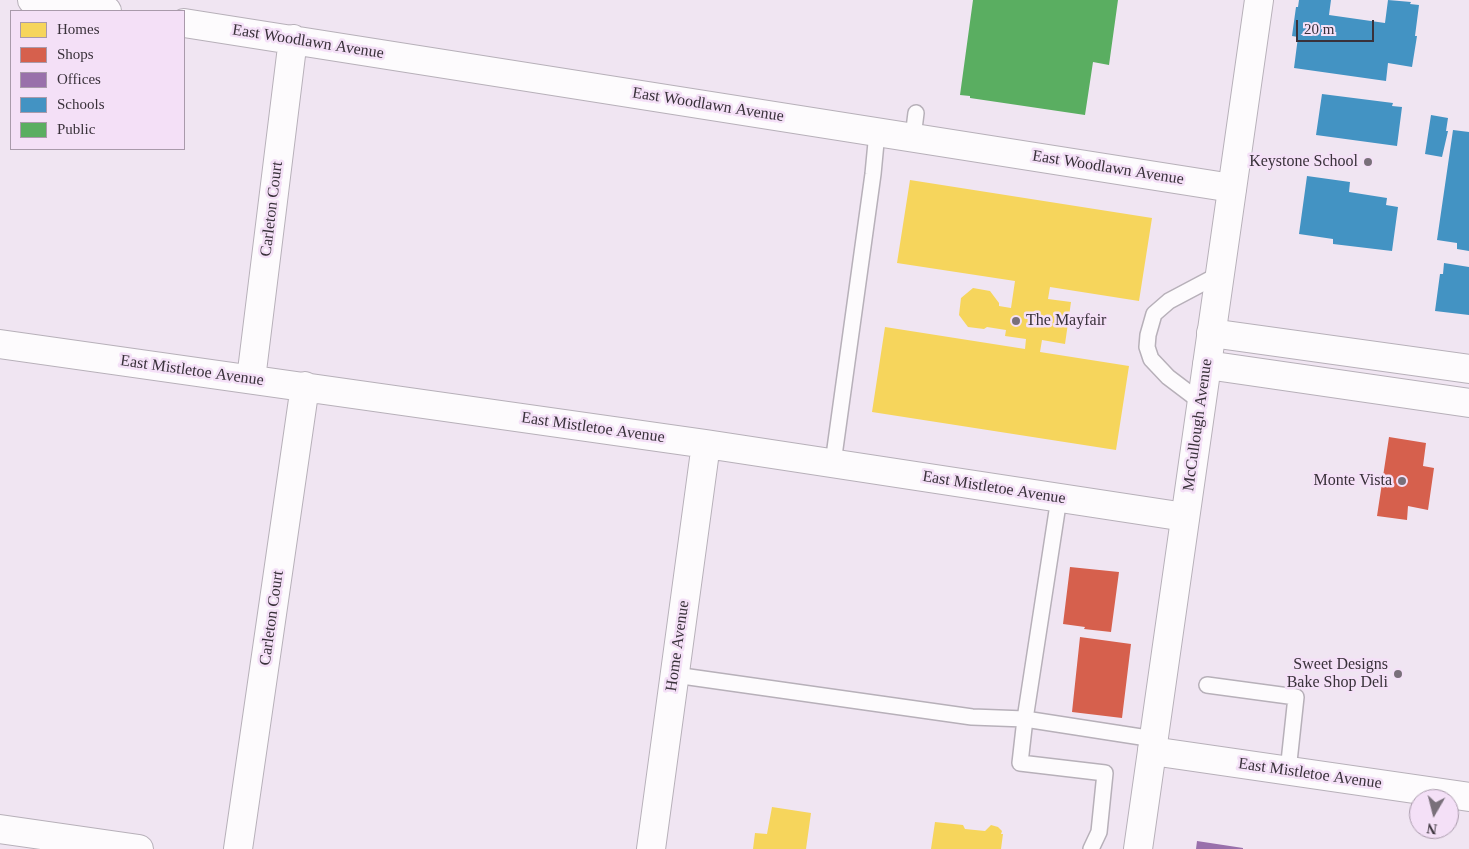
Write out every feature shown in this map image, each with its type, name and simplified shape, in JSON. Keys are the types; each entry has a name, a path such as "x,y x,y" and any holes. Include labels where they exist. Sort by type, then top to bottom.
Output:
{"street":[{"path":"32,0 100,10"},
{"name":"McCullough Avenue","path":"1138,849 1259,0"},
{"name":"East Woodlawn Avenue","path":"185,23 877,132 915,125 1232,188"},
{"name":"Carleton Court","path":"251,378 293,39"},
{"path":"1212,333 1469,369"},
{"name":"East Mistletoe Avenue","path":"0,344 251,378 706,444 1185,517"},
{"path":"1207,365 1469,403"},
{"name":"Carleton Court","path":"238,849 305,386"},
{"name":"Home Avenue","path":"651,849 706,444"},
{"name":"East Mistletoe Avenue","path":"1153,745 1288,771 1469,797"},
{"path":"0,829 139,849"}],"lane":[{"path":"833,463 874,174 877,132"},
{"path":"1201,402 1168,377 1151,360 1147,347 1148,335 1154,314 1169,301 1220,274"},
{"path":"1059,498 1020,763 1105,773 1099,832 1090,849"},
{"path":"675,675 972,717 1025,719 1153,745"},
{"path":"1207,685 1296,697 1288,771"}],"building: Homes":[{"name":"The Mayfair","path":"910,180 1152,218 1139,301 1050,287 1048,299 1071,302 1065,344 1042,340 1040,352 1129,366 1116,450 872,412 885,327 1025,349 1026,339 1005,336 1006,330 968,327 959,315 961,298 973,288 990,291 999,303 999,306 1011,308 1015,281 897,263"},
{"path":"772,807 811,813 806,849 753,849 755,833 767,834"},
{"path":"935,822 963,825 965,829 985,831 991,825 998,827 1002,831 1001,834 1003,834 1001,849 931,849"}],"building: Shops":[{"path":"1389,437 1426,443 1423,466 1434,468 1428,510 1408,506 1407,520 1377,516"},
{"path":"1070,567 1119,572 1111,632 1063,624"},
{"path":"1080,637 1131,644 1122,718 1072,712"}],"building: Offices":[{"path":"1197,841 1243,848 1243,849 1196,849"}],"building: Schools":[{"path":"1299,0 1331,0 1329,15 1385,23 1388,0 1411,2 1410,4 1419,5 1412,67 1388,63 1386,81 1294,68 1298,37 1292,36 1296,7 1298,7"},
{"path":"1322,94 1393,103 1392,106 1402,107 1397,146 1316,135"},
{"path":"1431,115 1448,118 1446,131 1448,131 1442,157 1425,154"},
{"path":"1453,130 1469,132 1469,251 1457,249 1457,243 1437,240"},
{"path":"1307,176 1350,182 1349,192 1387,198 1386,205 1398,207 1392,251 1333,244 1333,239 1299,234"},
{"path":"1444,263 1469,267 1469,315 1435,311 1440,274 1443,274"}],"building: Public":[{"path":"973,0 1118,0 1109,65 1093,62 1085,115 960,95"}],"place":[{"name":"Keystone School","path":"1368,162"},
{"name":"The Mayfair","path":"1016,321"},
{"name":"Monte Vista","path":"1402,481"},
{"name":"Sweet Designs Bake Shop Deli","path":"1398,674"}]}
